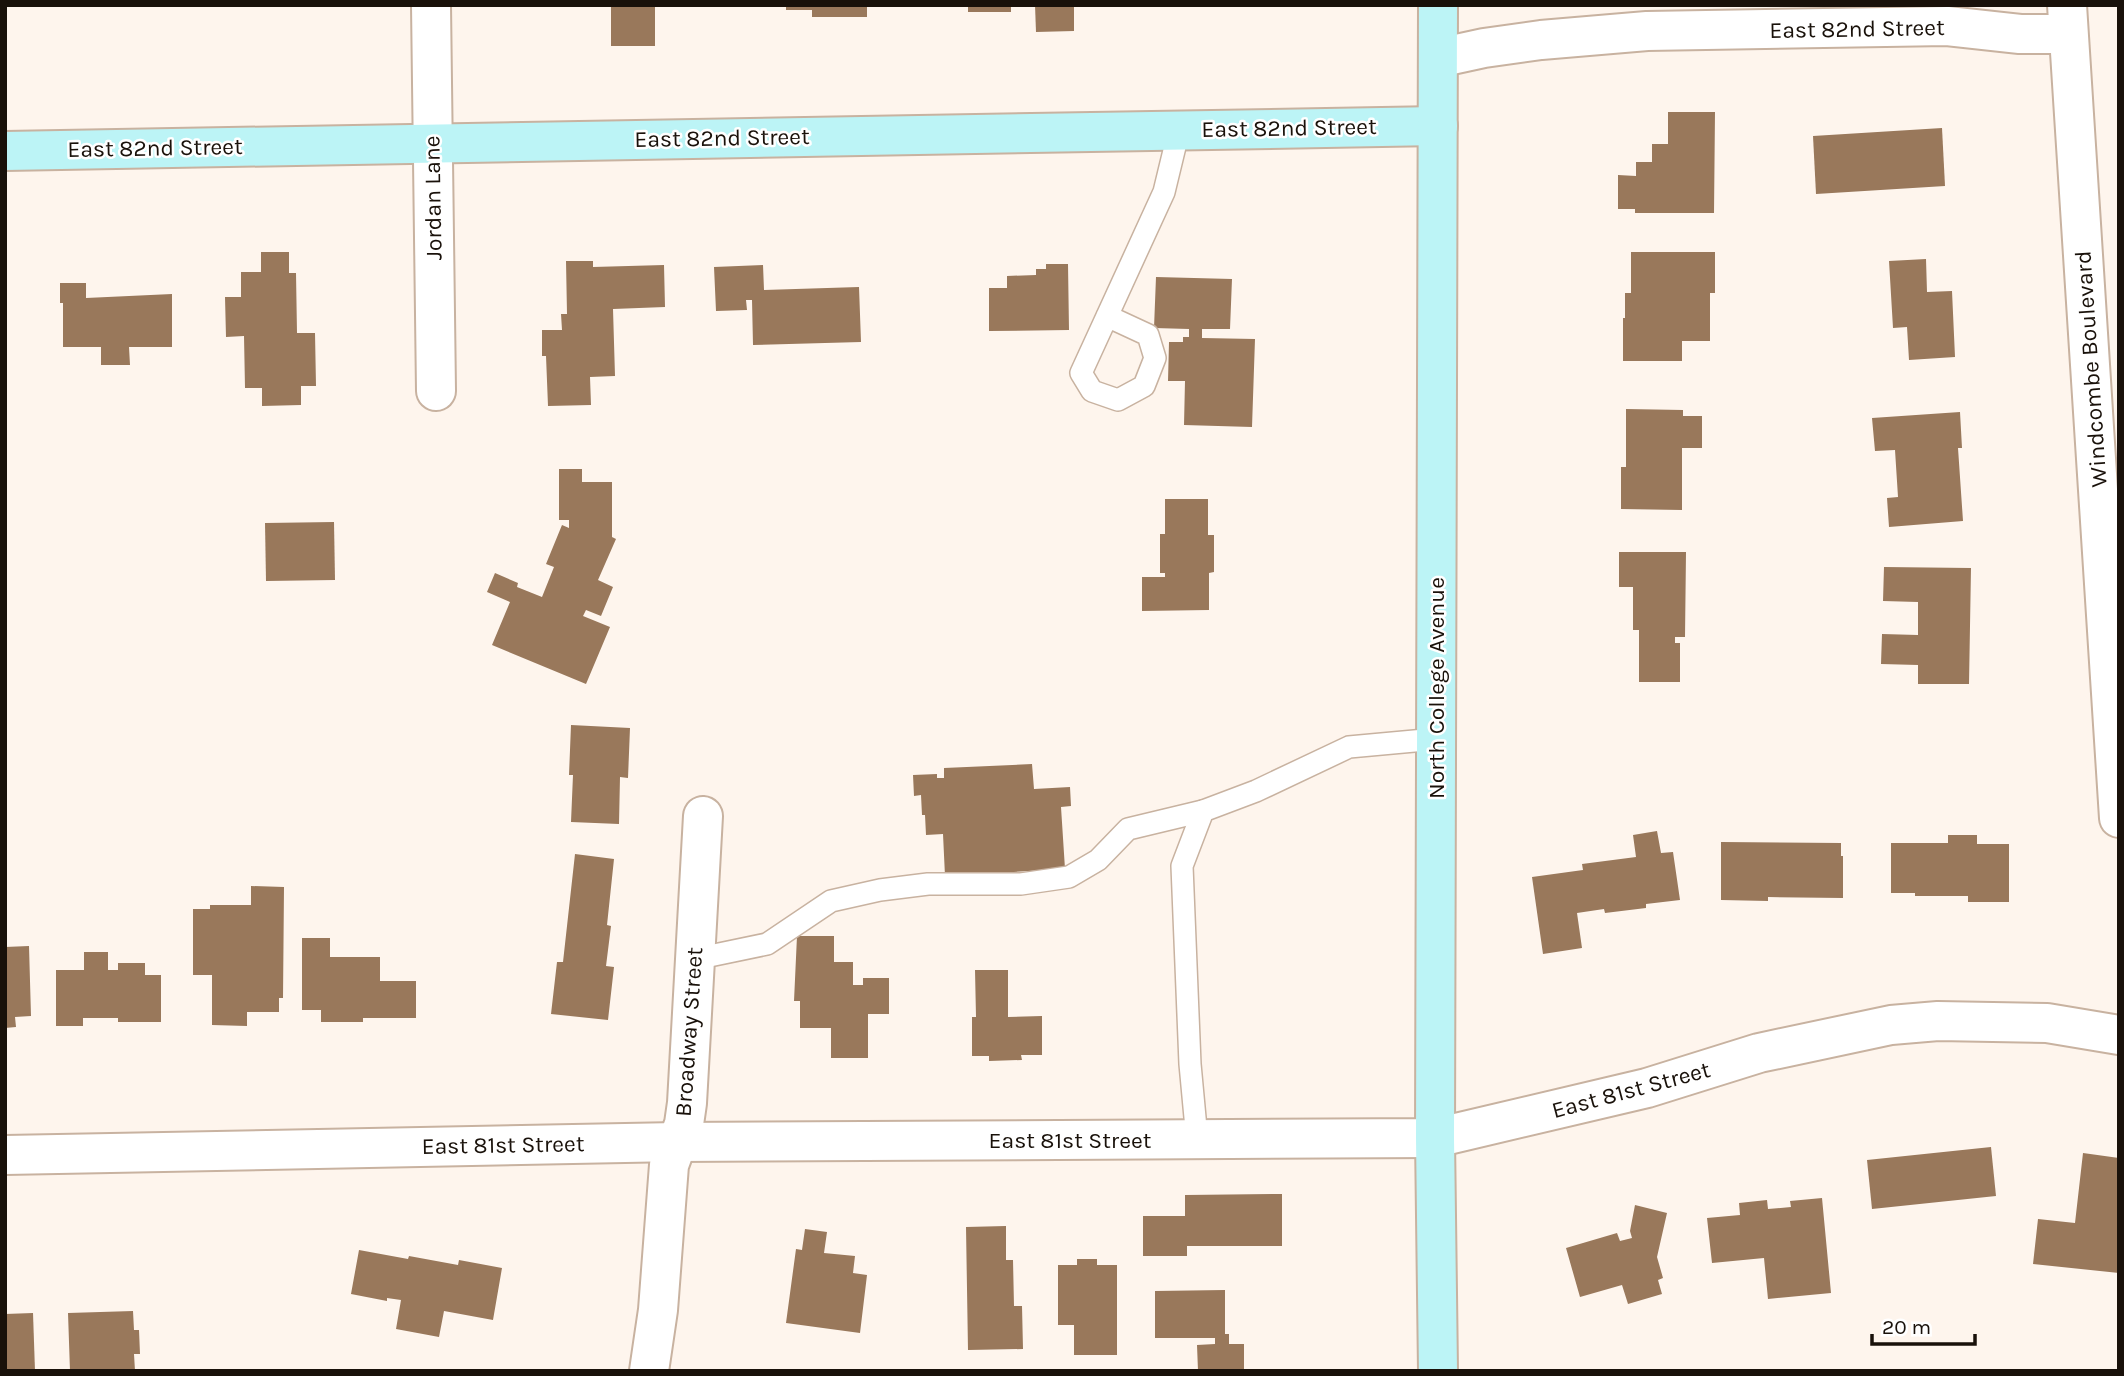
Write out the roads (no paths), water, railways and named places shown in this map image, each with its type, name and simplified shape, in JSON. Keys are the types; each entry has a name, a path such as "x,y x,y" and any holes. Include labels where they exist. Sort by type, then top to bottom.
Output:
{"street":[{"name":"Jordan Lane","path":"431,5 436,391"},
{"name":"North College Avenue","path":"1438,5 1435,1138 1438,1371"},
{"name":"East 82nd Street","path":"1438,58 1541,40 1647,31 1947,26 2020,34 2067,20"},
{"name":"Windcombe Boulevard","path":"2067,20 2106,411 2119,818"},
{"name":"East 82nd Street","path":"5,151 1438,125"},
{"name":"Broadway Street","path":"649,1371 661,1274 669,1165 687,1103 704,816"},
{"name":"East 81st Street","path":"5,1155 677,1142 1435,1138 1647,1088 1759,1053 1891,1025 1938,1021 2048,1023 2119,1035"}],"lane":[{"path":"1107,317 1164,192 1179,130"},
{"path":"695,959 767,944 831,901 880,890 928,884 1021,884 1069,877 1098,860 1128,829 1203,811 1256,791 1349,747 1436,738"},
{"path":"1197,1139 1190,1064 1182,866 1203,811"}]}
